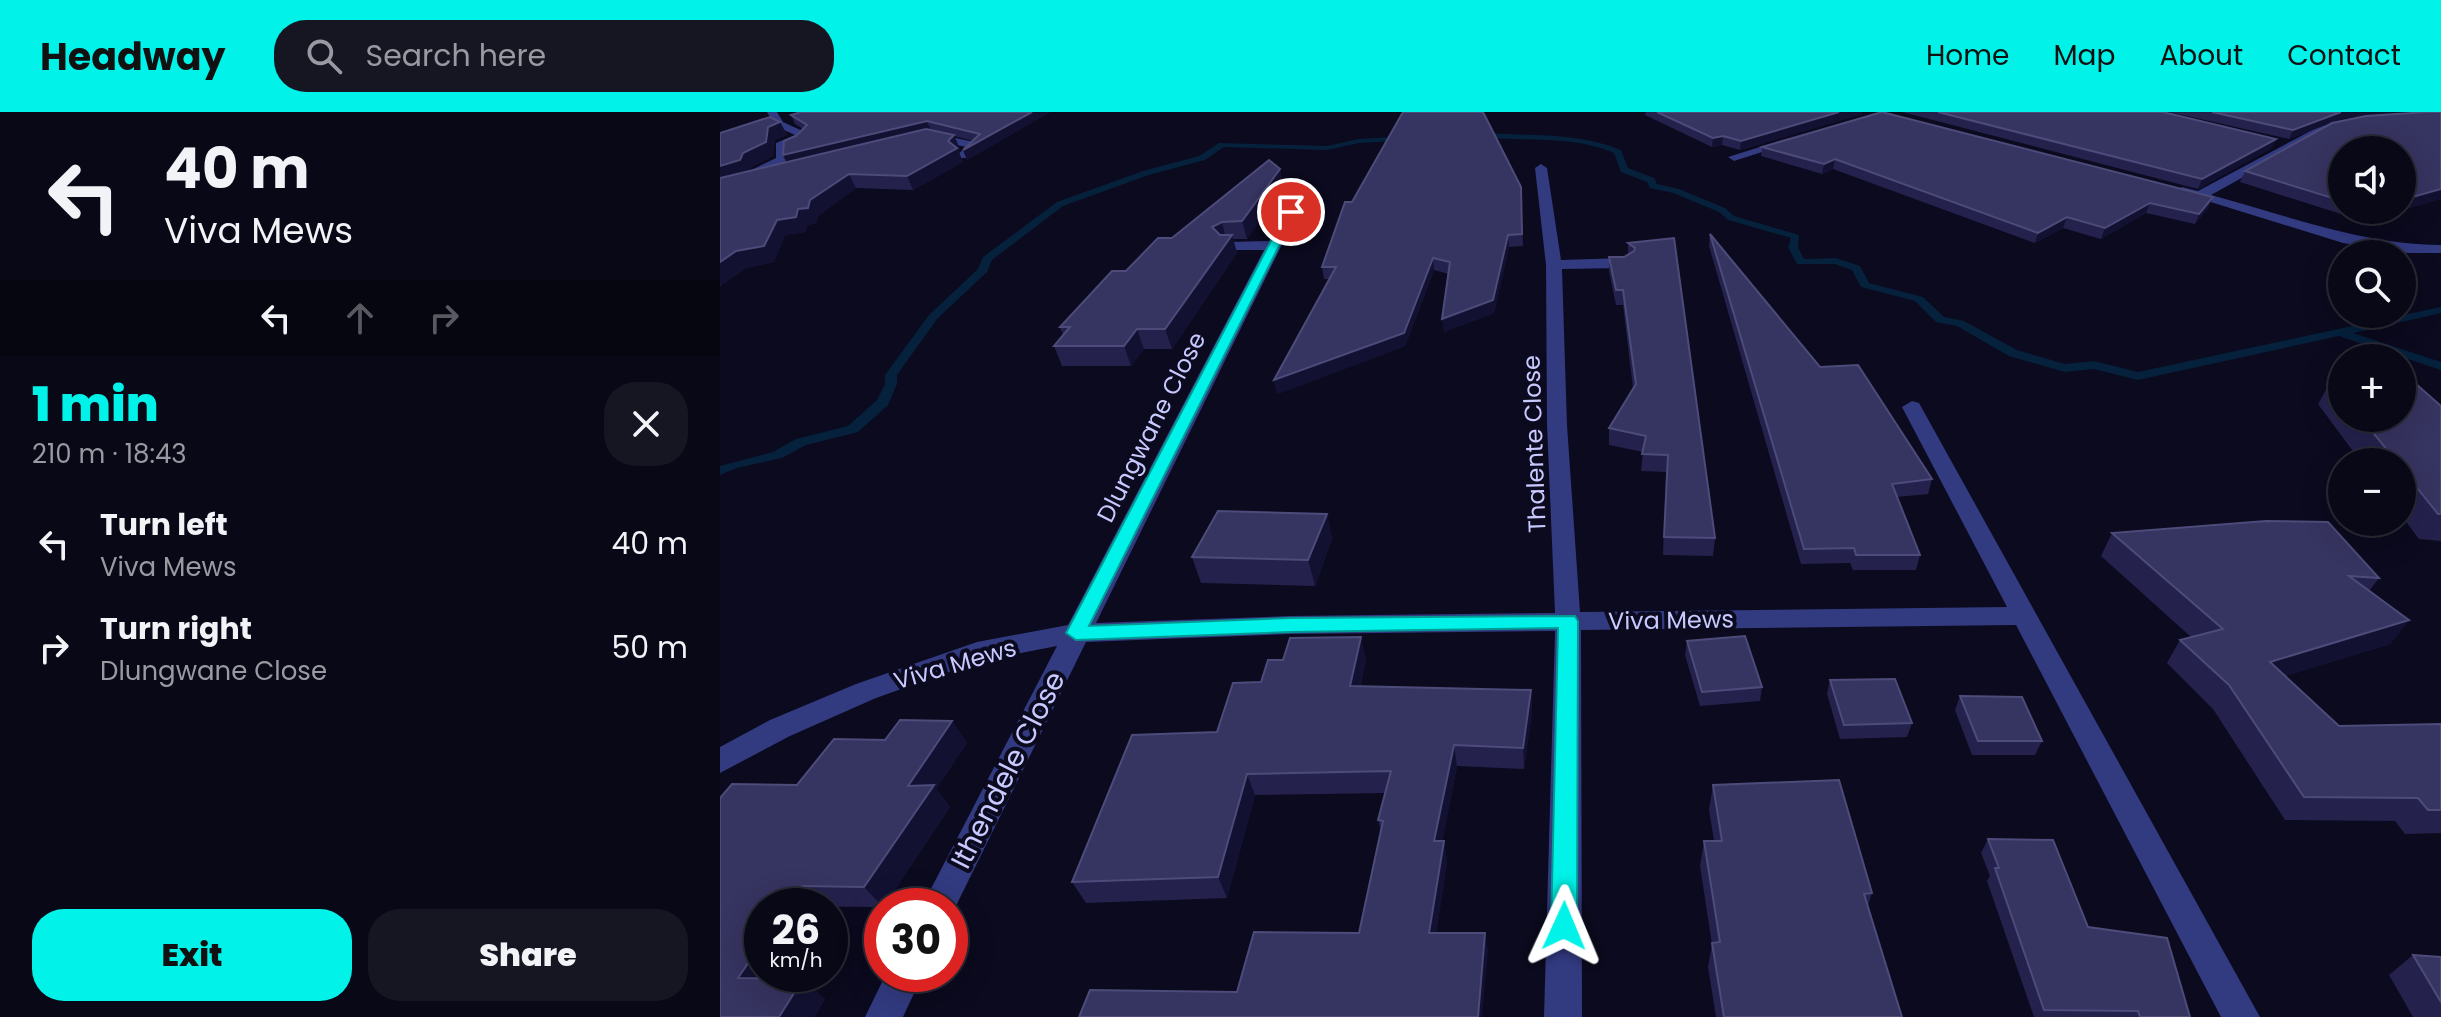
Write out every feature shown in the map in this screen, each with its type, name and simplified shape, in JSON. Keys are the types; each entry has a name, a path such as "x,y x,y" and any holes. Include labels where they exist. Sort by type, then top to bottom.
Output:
{"street":[{"path":"772,112 779,124 803,134 795,141 780,146 782,160 728,187 785,173"},
{"path":"2200,196 2283,144 2322,129 2360,120"},
{"path":"917,140 932,136 975,145 963,155"},
{"path":"1734,157 1807,136"},
{"name":"Thalente Close","path":"1541,168 1554,265 1557,425 1568,621 1563,1017"},
{"path":"2170,188 2336,235 2385,245 2441,249"},
{"name":"Dlungwane Close","path":"1076,633 1291,212"},
{"path":"1226,246 1273,245"},
{"path":"1554,265 1624,263"},
{"path":"1912,407 2241,1017"},
{"name":"Viva Mews","path":"720,761 780,728 879,686 977,652 1076,633 1290,625 2022,616"},
{"name":"Ithendele Close","path":"948,888 1076,633"},
{"path":"884,1017 896,992"}],"building":[{"path":"801,112 1032,112 963,150 980,134 927,121 783,155 784,141 796,136 807,125 791,115"},
{"path":"1403,112 1483,112 1521,187 1522,234 1508,235 1493,300 1442,319 1450,262 1433,258 1404,333 1274,380 1336,267 1322,267 1345,202 1352,202"},
{"path":"1657,112 1839,112 1741,141 1723,136 1713,138"},
{"path":"1882,112 2213,197 2199,214 2150,203 2105,228 2067,217 2038,233 1835,159 1824,164 1762,147"},
{"path":"1938,112 2163,112 2276,139 2202,179"},
{"path":"2212,112 2341,112 2293,130"},
{"path":"2441,112 2441,189 2416,196 2416,136 2328,136 2328,197 2245,171 2332,123 2366,116"},
{"path":"770,117 780,122 768,127 766,142 743,153 740,160 720,166 720,133"},
{"path":"926,129 954,135 948,141 957,148 907,176 849,174 810,200 808,208 798,209 796,217 777,220 764,246 736,251 720,262 720,178"},
{"path":"1269,160 1280,169 1242,221 1222,222 1212,227 1220,235 1232,235 1165,329 1137,329 1124,346 1054,346 1070,327 1060,327 1112,271 1126,271 1158,238 1172,238"},
{"path":"1710,234 1820,367 1858,365 1932,479 1892,484 1920,555 1856,555 1854,548 1804,549"},
{"path":"1674,238 1715,538 1664,537 1668,455 1642,454 1646,436 1609,428 1636,384 1623,290 1616,290 1609,257 1624,257 1634,251 1635,248 1628,243"},
{"path":"2416,384 2441,406 2441,514 2416,486 2416,448 2386,448 2372,432 2416,432"},
{"path":"1218,511 1327,514 1308,560 1192,557"},
{"path":"2266,521 2328,522 2328,536 2341,536 2379,578 2349,576 2409,620 2270,662 2339,726 2441,724 2441,810 2428,810 2418,798 2304,797 2229,685 2180,640 2223,629 2112,533"},
{"path":"1745,636 1762,687 1702,692 1687,641"},
{"path":"1361,637 1350,686 1531,690 1523,748 1454,745 1434,841 1444,841 1429,933 1485,933 1478,1017 1079,1017 1090,990 1237,992 1254,932 1359,933 1383,821 1378,820 1391,771 1247,774 1218,877 1072,882 1132,735 1217,732 1233,683 1261,682 1268,660 1283,660 1290,638"},
{"path":"1895,679 1912,723 1844,725 1830,680"},
{"path":"1960,696 2022,697 2042,741 1978,741"},
{"path":"900,720 952,721 908,786 934,785 864,887 744,888 744,969 738,978 744,978 744,992 795,992 779,1017 720,1017 720,798 732,784 797,785 834,739 885,740"},
{"path":"1839,780 1872,893 1864,894 1902,1017 1724,1017 1712,943 1720,942 1704,841 1722,841 1713,785"},
{"path":"1988,839 2053,840 2088,927 2167,938 2190,1017 2140,1017 2138,1011 2044,1010"},
{"path":"2413,955 2441,957 2441,1002"}],"waterway":[{"path":"1477,134 1566,138 1601,145 1618,152 1624,170 1651,180 1653,186 1676,191 1722,210 1731,218 1796,237 1793,247 1801,262 1836,261 1856,268 1865,285 1919,299 1940,320 1960,323 2013,353 2065,368 2094,365 2138,376 2340,332"},
{"path":"720,471 732,465 777,455 801,442 853,429 883,402 891,384 891,375 933,317 983,270 987,259 1060,204 1146,173 1202,158 1222,145 1327,148 1359,141 1410,138"},
{"path":"2340,332 2441,310"},
{"path":"2340,332 2441,366"}],"route":[{"path":"1291,212 1076,633 1290,625 1568,621 1564,926"}]}
